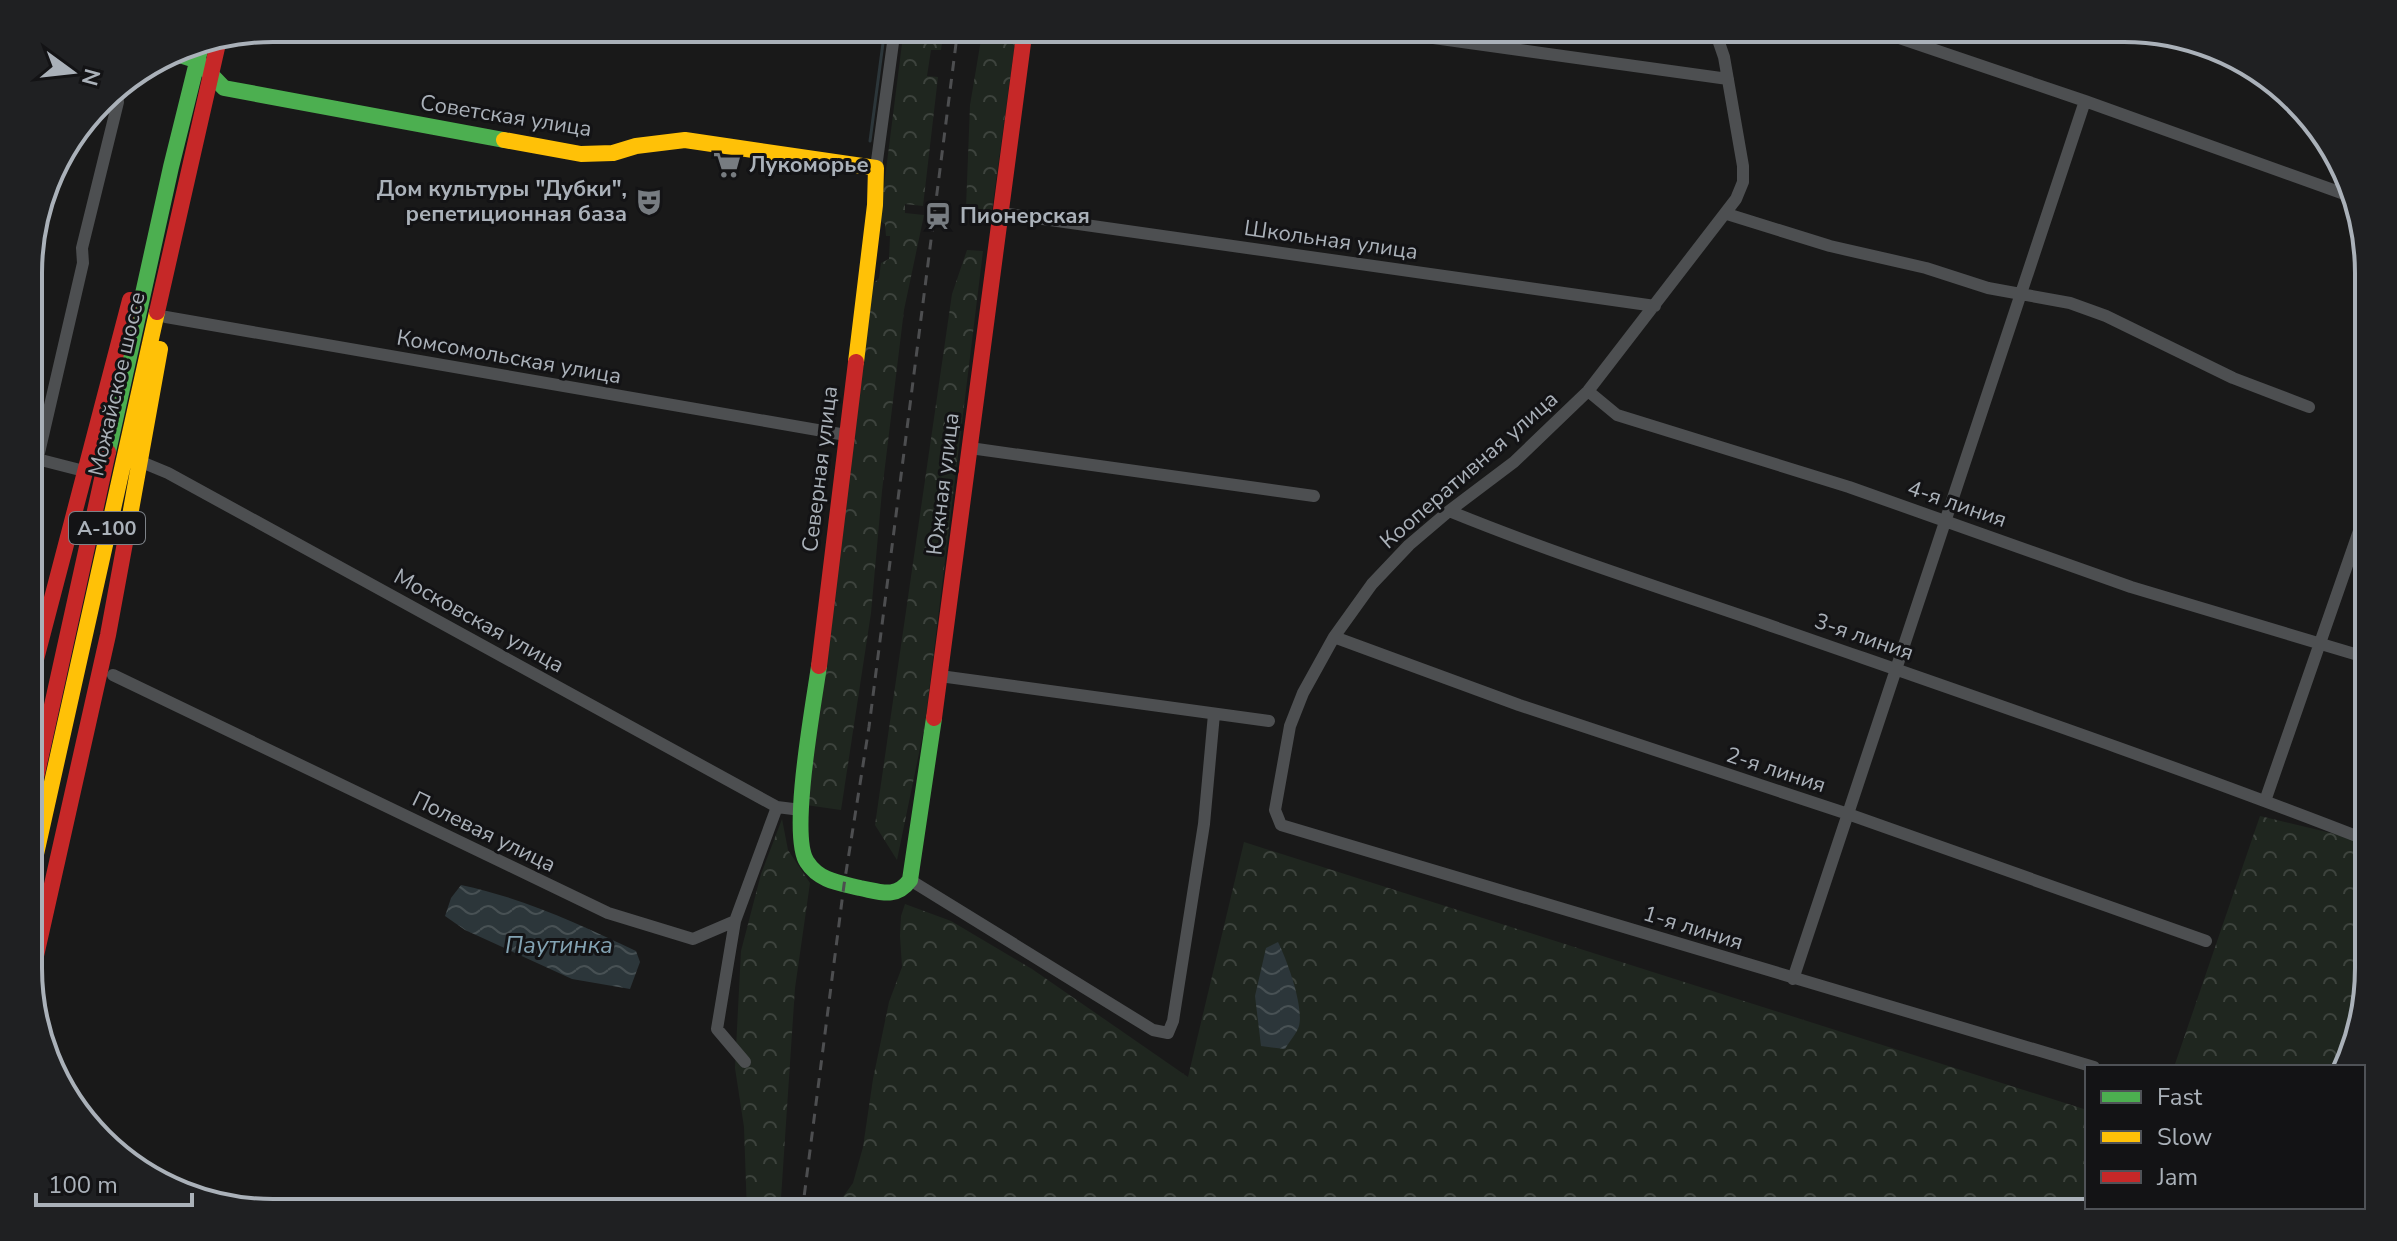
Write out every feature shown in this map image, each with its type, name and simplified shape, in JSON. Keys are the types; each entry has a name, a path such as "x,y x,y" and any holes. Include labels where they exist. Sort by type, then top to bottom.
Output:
{"main road":[{"name":"Южная улица","path":"910,880 940,676 1023,42"},
{"name":"Можайское шоссе","path":"42,826 205,106 218,83 219,49"},
{"name":"Можайское шоссе","path":"42,751 171,167 199,54"},
{"path":"189,58 198,61 218,83"},
{"path":"181,62 188,69 184,114"},
{"name":"Советская улица","path":"218,83 581,154 613,153 636,146 685,140 876,168"},
{"path":"42,635 128,308 171,167"},
{"name":"Северная улица","path":"876,168 875,205 801,810 801,849 807,863 827,881 893,894 910,880"},
{"path":"42,929 108,635 189,176"}],"street":[{"name":"Северная улица","path":"876,168 893,42"},
{"path":"1462,42 1728,79"},
{"name":"Кооперативная улица","path":"1281,825 1275,810 1290,726 1303,693 1334,637 1372,584 1409,545 1514,462 1588,391 1727,214 1743,182 1743,166 1728,79 1718,42"},
{"path":"1911,42 2340,192"},
{"path":"1793,979 2085,101"},
{"path":"42,438 83,263 82,248 118,102"},
{"name":"Школьная улица","path":"1001,213 1655,306"},
{"path":"1727,214 1830,246 2021,295 2070,303 2106,316 2233,378 2309,407"},
{"name":"Комсомольская улица","path":"166,317 846,435"},
{"name":"4-я линия","path":"1588,391 1617,415 1849,487 2131,587 2355,654"},
{"path":"970,448 1314,496"},
{"path":"42,460 84,471"},
{"name":"Московская улица","path":"139,461 168,473 777,807 801,810"},
{"name":"3-я линия","path":"1449,511 1538,547 1896,670 2355,836"},
{"path":"2265,801 2355,541"},
{"name":"2-я линия","path":"1334,637 1519,705 1848,814 2206,941"},
{"name":"Полевая улица","path":"113,675 608,913 693,939 735,921"},
{"path":"940,676 1269,721"},
{"path":"910,880 1153,1030 1168,1033 1173,1021 1204,824 1214,714"},
{"path":"745,1062 717,1029 735,921 777,807"},
{"name":"1-я линия","path":"1281,825 2087,1065"}],"green space":[{"path":"902,42 942,42 941,50 931,50 927,76 938,77 923,206 905,204 905,213 924,215 904,310 871,613 841,810 806,805 870,287 879,278 881,263 889,259 890,236 886,236 885,224 876,219 884,186"},
{"path":"981,42 1015,42 992,210 966,208 970,105"},
{"path":"967,250 983,251 925,724 897,860 875,825 952,294"},
{"path":"2260,816 2355,839 2353,998 2343,1042 2333,1065 2175,1065"},
{"path":"782,819 788,850 810,883 795,988 781,1199 747,1199 744,1127 735,1068 741,951 761,874"},
{"path":"1244,842 2085,1109 2085,1199 841,1199 853,1183 863,1147 889,1002 902,967 900,936 905,904 951,921 1032,969 1188,1077"}],"water":[{"name":"Паутинка","path":"461,885 529,904 636,951 640,962 630,989 572,979 465,930 445,916 451,898"},
{"path":"1278,942 1294,983 1300,1017 1298,1029 1285,1049 1261,1046 1255,996 1266,948"}],"waterway":[{"path":"870,141 883,42"}],"railway":[{"path":"804,1199 844,885 869,727 956,42"}],"traffic: fast":[{"path":"108,452 199,54"},
{"path":"189,58 198,61 224,88 504,140"},
{"path":"819,666 804,768 802,848 812,868 830,880 888,893 899,890 910,880 934,718"}],"traffic: slow":[{"path":"504,140 581,154 613,153 636,146 685,140 876,168 875,205 856,362"},
{"path":"42,827 157,312"},
{"path":"129,521 160,349"}],"traffic: jam":[{"path":"934,718 1023,42"},
{"path":"157,312 217,49"},
{"path":"42,636 130,300"},
{"path":"819,666 856,362"},
{"path":"42,751 108,452"},
{"path":"42,929 108,635 129,521"}],"place":[{"name":"Лукоморье","path":"727,165"},
{"name":"Дом культуры \"Дубки\", репетиционная база","path":"649,202"},
{"name":"Пионерская","path":"938,216"}]}
